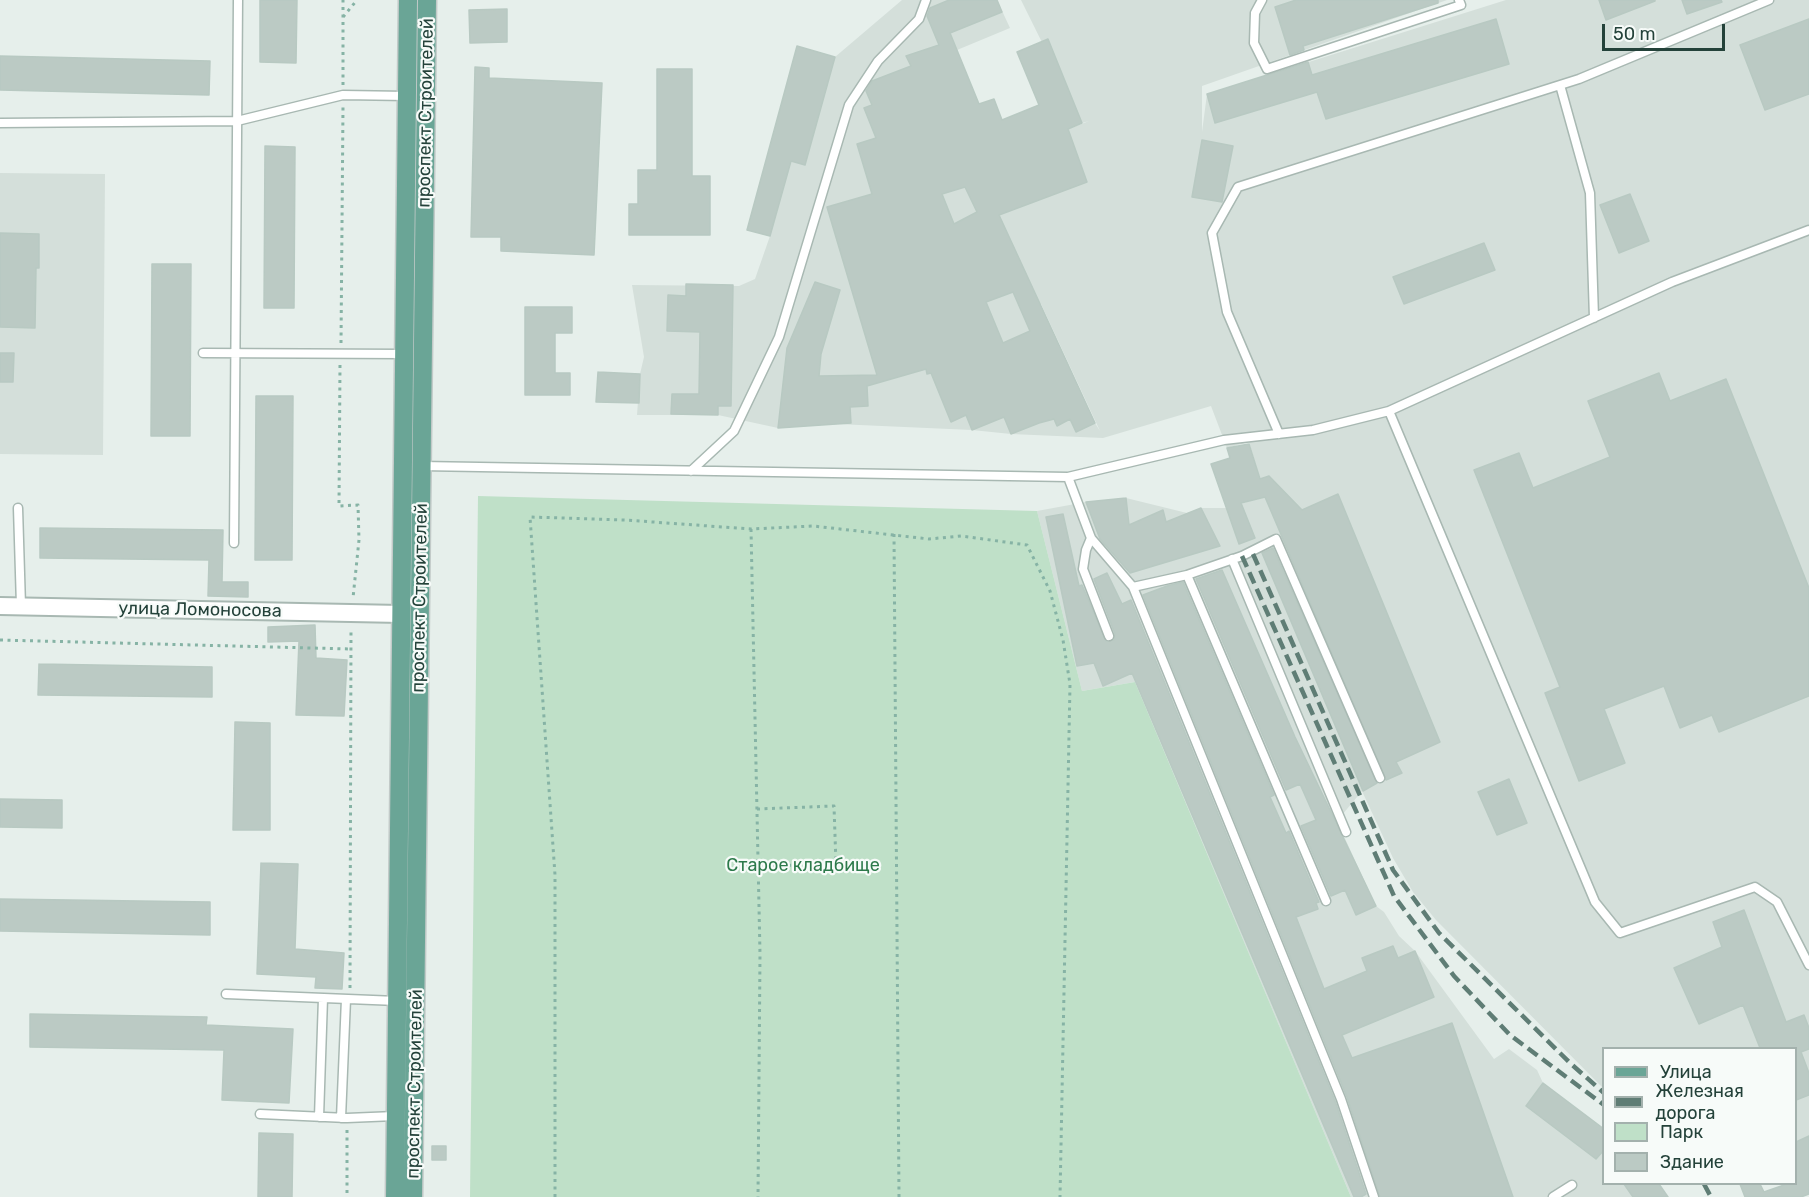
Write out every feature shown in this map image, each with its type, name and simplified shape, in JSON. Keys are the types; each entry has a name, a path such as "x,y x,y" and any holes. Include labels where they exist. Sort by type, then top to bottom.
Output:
{"main road":[{"name":"проспект Строителей","path":"394,1197 408,0"},
{"name":"проспект Строителей","path":"413,1197 427,0"}],"street":[{"name":"улица Ломоносова","path":"0,606 401,614"}],"lane":[{"path":"234,543 238,0"},
{"path":"691,471 734,431 779,337 849,105 878,61 919,19 926,0"},
{"path":"1262,0 1255,13 1254,43 1267,69 1461,5 1459,0"},
{"path":"1279,434 1227,312 1212,233 1238,187 1579,79 1769,0"},
{"path":"1560,85 1590,194 1594,318"},
{"path":"0,123 237,121 343,95 407,96"},
{"path":"403,466 1068,477 1224,440 1313,430 1389,411 1672,282 1809,230"},
{"path":"203,353 404,354"},
{"path":"1389,411 1595,902 1620,933 1755,887 1777,902 1809,964"},
{"path":"1068,477 1091,538 1133,587 1341,1099 1374,1197"},
{"path":"18,508 21,606"},
{"path":"1091,538 1086,550 1083,569 1109,636"},
{"path":"1133,587 1187,576 1276,539 1380,778"},
{"path":"1232,559 1346,832"},
{"path":"1187,576 1326,901"},
{"path":"226,994 397,1001"},
{"path":"319,1117 323,998"},
{"path":"341,1118 346,999"},
{"path":"260,1114 341,1118 395,1116"},
{"path":"1553,1197 1572,1185"}],"path":[{"path":"343,18 357,0"},
{"path":"555,1197 555,875 530,517 625,520 751,529 813,526 929,539 961,536 1027,545 1050,591 1063,640 1070,684 1060,1197"},
{"path":"751,529 760,954 758,1197"},
{"path":"894,534 899,1197"},
{"path":"0,640 351,649"},
{"path":"757,808 834,806 836,864 758,866"}],"shaded area":[{"path":"902,0 997,0 1010,28 957,50 1000,156 1089,121 1082,123 1021,0 1447,0 1202,86 1202,132 1207,94 1506,0 1809,0 1809,1175 1797,1180 1797,1047 1602,1047 1602,1087 1436,920 1413,892 1393,858 1362,791 1337,821 1376,906 1384,912 1399,936 1415,951 1494,1059 1509,1049 1537,1070 1543,1083 1602,1128 1602,1185 1660,1185 1668,1197 1351,1197 1135,682 1082,691 1037,511 1086,502 1126,498 1187,513 1201,508 1227,508 1276,493 1269,476 1260,479 1249,442 1227,448 1211,406 1103,438 837,424 778,428 718,415 637,415 640,374 644,357 632,285 739,286 755,279 791,161 805,164 835,57","holes":["1040,304 1041,304 1100,431 1095,423"]},
{"path":"0,173 105,174 103,455 0,454"}],"green space":[{"name":"Старое кладбище","path":"478,496 1037,511 1082,691 1135,682 1351,1197 470,1197"}],"building":[{"path":"260,0 297,0 296,63 260,62"},
{"path":"949,0 997,0 1002,12 950,33 979,104 994,99 1002,120 1039,105 1017,52 1048,39 1082,123 1068,129 1087,182 999,215 1095,423 1076,432 1070,419 1057,426 1054,419 1011,434 1004,417 972,430 966,415 951,422 931,373 927,374 926,369 867,386 868,406 850,407 851,423 778,428 787,348 815,282 840,290 821,354 819,376 877,375 827,207 872,194 857,144 876,138 864,108 872,105 866,91 872,81 911,66 906,56 939,45 927,16 930,8","holes":["965,187 977,212 954,224 942,194","1013,292 1030,331 1003,343 986,302"]},
{"path":"1296,0 1438,0 1438,3 1303,46 1304,50 1290,55 1275,7"},
{"path":"1599,0 1655,0 1655,1 1606,20"},
{"path":"1682,0 1721,0 1722,2 1687,14"},
{"path":"507,9 507,42 470,43 469,10"},
{"path":"1496,19 1509,64 1326,119 1317,92 1215,123 1207,94 1308,62 1312,75"},
{"path":"1809,19 1809,94 1765,110 1740,45"},
{"path":"797,46 835,57 805,165 791,161 770,236 747,230"},
{"path":"0,56 210,61 209,95 0,90"},
{"path":"475,67 489,68 489,78 602,83 594,255 501,251 501,237 471,237"},
{"path":"657,69 692,69 692,176 710,176 710,235 629,235 629,204 638,204 638,170 657,170"},
{"path":"1202,140 1233,146 1222,202 1192,197"},
{"path":"265,146 295,147 294,308 264,308"},
{"path":"1630,194 1649,241 1619,253 1600,205"},
{"path":"0,233 39,234 35,328 0,327"},
{"path":"1484,243 1495,270 1404,304 1393,277"},
{"path":"152,264 191,264 190,436 151,436"},
{"path":"686,284 733,285 731,406 718,406 718,415 671,414 672,394 699,394 700,332 667,331 668,295 686,296"},
{"path":"525,307 572,307 572,333 555,333 555,373 570,373 570,395 525,395"},
{"path":"0,353 14,353 13,382 0,382"},
{"path":"598,372 640,374 639,403 596,402"},
{"path":"1659,373 1670,401 1726,379 1809,588 1809,696 1719,732 1712,715 1680,728 1664,686 1604,709 1625,763 1579,781 1545,693 1560,687 1474,470 1519,453 1533,488 1610,457 1588,401"},
{"path":"256,396 293,396 292,560 255,560"},
{"path":"1249,444 1260,479 1269,476 1302,510 1338,494 1440,742 1396,762 1402,773 1386,780 1265,497 1241,503 1255,538 1239,544 1211,464 1230,458 1227,448"},
{"path":"1126,498 1129,525 1163,510 1166,522 1201,508 1220,546 1130,573 1100,539 1086,502"},
{"path":"1063,514 1079,586 1082,585 1106,641 1114,640 1115,634 1094,579 1107,573 1122,604 1131,600 1335,1101 1366,1194 1361,1197 1354,1197 1132,673 1103,686 1094,663 1077,666 1046,517"},
{"path":"40,528 223,530 222,582 248,582 248,597 208,596 209,560 40,558"},
{"path":"1273,548 1377,783 1363,791 1262,553"},
{"path":"1222,570 1295,737 1376,906 1356,915 1345,890 1331,896 1301,826 1316,820 1300,784 1286,790 1196,579"},
{"path":"1183,582 1274,795 1270,797 1286,833 1289,831 1319,902 1316,903 1318,909 1296,917 1324,989 1367,971 1362,958 1393,946 1398,958 1415,951 1434,997 1342,1035 1352,1058 1452,1023 1513,1197 1380,1197 1347,1097 1143,595"},
{"path":"315,625 316,658 347,660 344,716 296,715 299,641 268,642 268,627"},
{"path":"39,664 212,667 212,697 38,695"},
{"path":"235,722 270,723 270,830 233,830"},
{"path":"1509,779 1527,823 1497,835 1478,792"},
{"path":"0,799 62,800 62,828 0,827"},
{"path":"261,863 298,864 295,949 344,953 342,989 315,988 316,977 257,974"},
{"path":"0,899 210,902 210,935 0,931"},
{"path":"1744,910 1786,1022 1804,1015 1809,1028 1809,1049 1801,1052 1809,1073 1809,1095 1797,1100 1797,1047 1760,1047 1743,1005 1699,1024 1674,968 1722,947 1713,922"},
{"path":"30,1014 207,1017 206,1025 293,1029 289,1103 222,1100 224,1050 30,1047"},
{"path":"1543,1083 1602,1127 1602,1152 1596,1159 1526,1106"},
{"path":"259,1133 293,1134 292,1197 258,1197"},
{"path":"1809,1136 1809,1194 1801,1197 1745,1197 1740,1185 1760,1185 1764,1192 1784,1185 1797,1185 1797,1142"},
{"path":"432,1146 446,1146 446,1160 432,1160"},
{"path":"1625,1185 1660,1185 1668,1197 1633,1197"}],"railway":[{"path":"1253,554 1393,870 1439,933 1570,1063 1602,1091"},
{"path":"1242,556 1394,896 1454,976 1510,1035 1602,1104"},
{"path":"1705,1185 1711,1197"}]}
